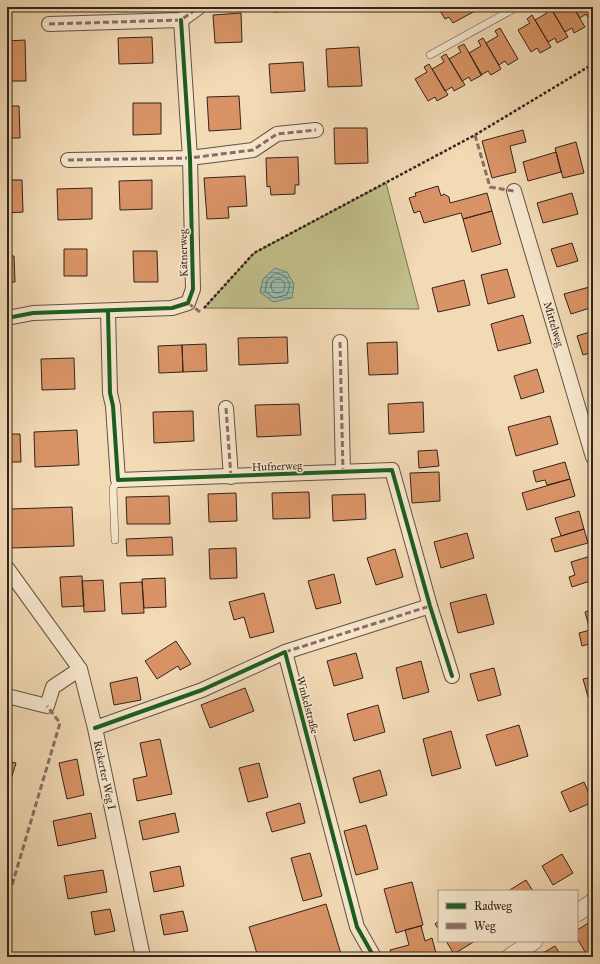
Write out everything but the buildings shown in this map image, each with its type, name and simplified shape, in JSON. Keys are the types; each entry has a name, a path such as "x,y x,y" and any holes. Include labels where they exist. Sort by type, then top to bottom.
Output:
{"street":[{"path":"49,24 181,20 199,7"},
{"name":"Kätnerweg","path":"7,318 33,313 108,312 172,308 188,303 193,289 190,158 181,20"},
{"path":"68,160 190,158 253,150 277,134 316,130"},
{"name":"Mittelweg","path":"514,191 593,457"},
{"path":"108,312 110,393 113,406 118,480"},
{"path":"340,342 343,472"},
{"path":"226,408 231,477"},
{"name":"Hufnerweg","path":"118,480 392,470 430,606 452,676"},
{"name":"Rickerter Weg I","path":"7,568 13,587 80,669 95,728 143,957"},
{"path":"95,728 202,690 285,652 430,606"},
{"name":"Winkelstraße","path":"285,652 357,927 374,957"},
{"path":"7,696 47,706 53,687 80,669"},
{"path":"578,912 593,902"},
{"path":"510,957 532,942"}],"lane":[{"path":"430,55 517,7"},
{"path":"115,540 113,488 118,480"}],"path":[{"path":"200,312 254,253 475,135 593,64"}],"shaded area":[{"path":"386,183 419,309 204,308 254,253"}],"water":[{"path":"275,268 287,272 294,284 292,298 273,302 260,292 263,279"}],"marked path":[{"path":"49,24 181,20 199,7"},
{"path":"68,160 190,158 253,150 277,134 316,130"},
{"path":"475,135 490,187 514,191"},
{"path":"188,303 200,312"},
{"path":"340,342 343,472"},
{"path":"226,408 231,477"},
{"path":"285,652 430,606"},
{"path":"7,902 60,723 47,706"}],"cycle path":[{"path":"7,318 33,313 172,308 188,303 193,289 190,158 181,20"},
{"path":"108,312 110,393 113,406 118,480 392,470 430,606 452,676"},
{"path":"95,728 202,690 285,652 357,927 374,957"}]}
